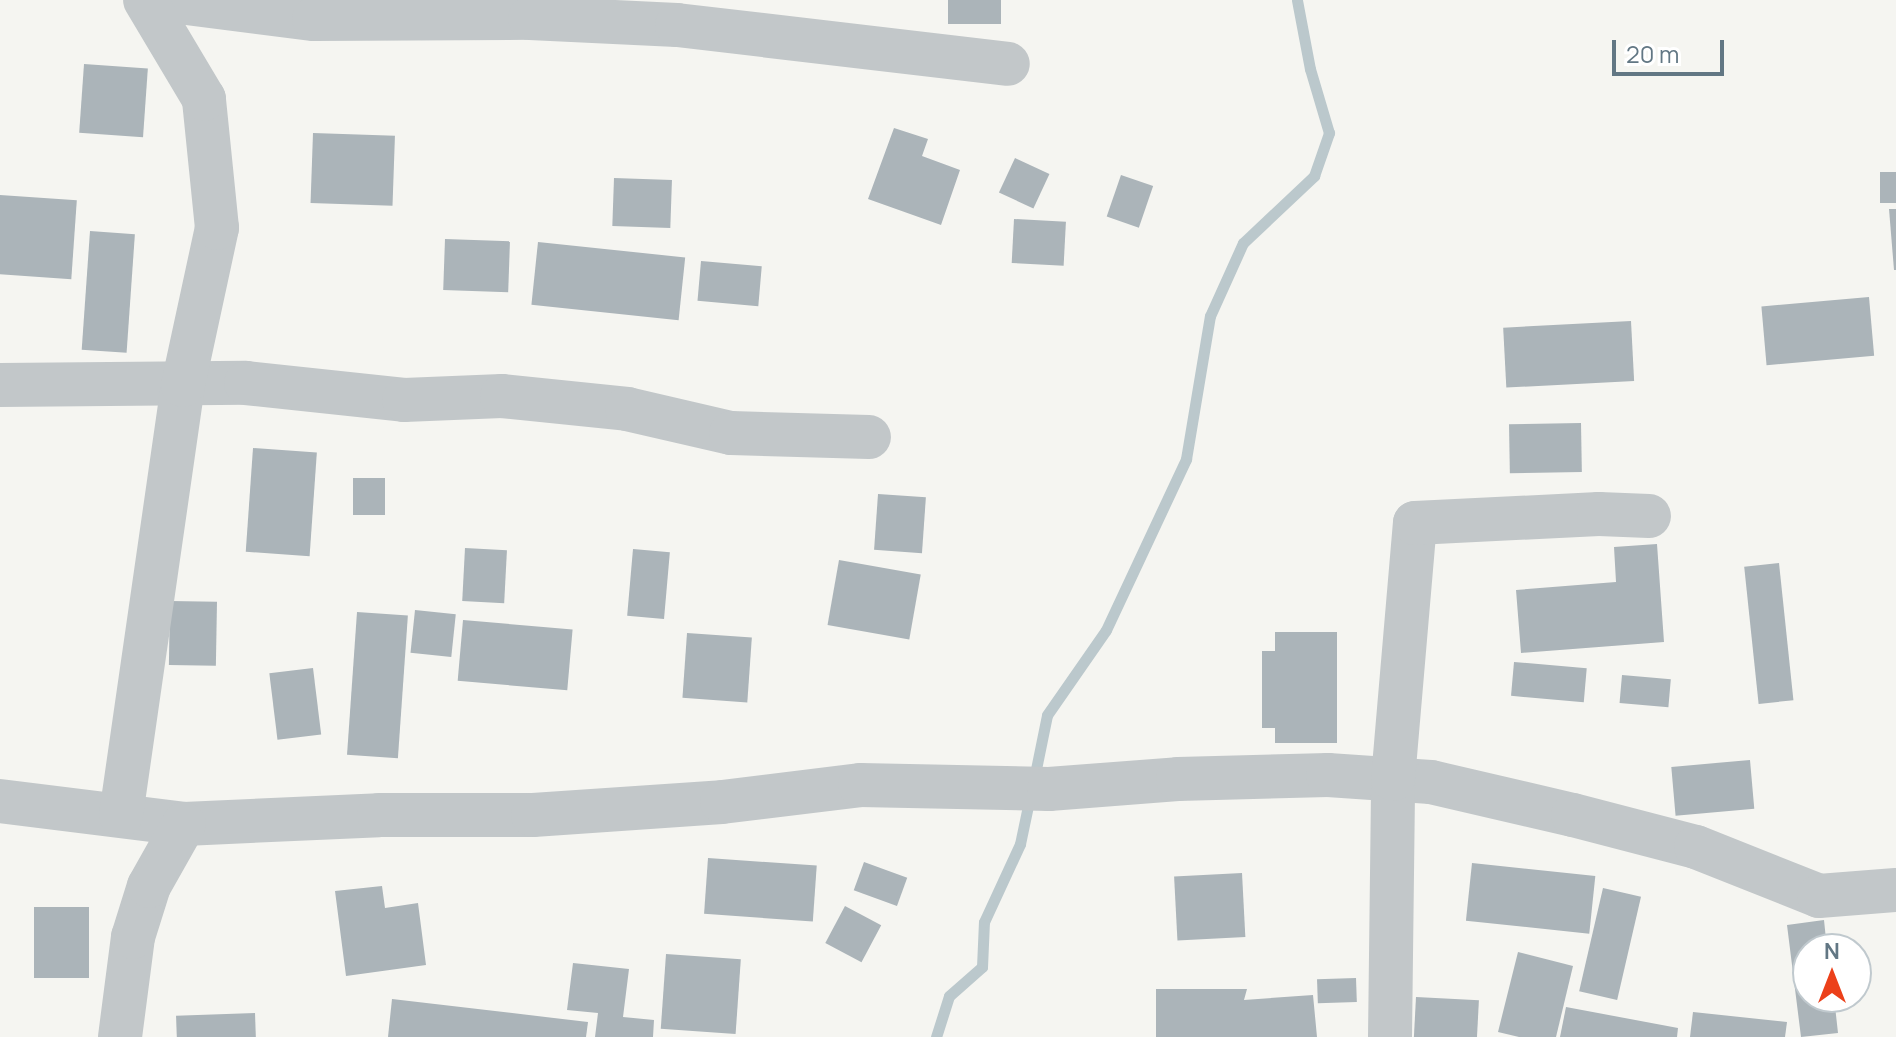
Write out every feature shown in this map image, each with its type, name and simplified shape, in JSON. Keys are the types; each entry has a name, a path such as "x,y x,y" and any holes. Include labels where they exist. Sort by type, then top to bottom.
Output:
{"street":[{"path":"121,815 183,385 217,228 204,99 145,0"},
{"path":"163,0 314,19 530,18 677,25 1008,64"},
{"path":"0,385 246,383 404,400 502,396 627,409 731,433 869,437"},
{"path":"1390,1037 1393,779 1415,523 1599,514 1649,516"},
{"path":"0,801 184,824 379,815 533,815 722,802 860,785 1049,789 1178,779 1328,775 1431,782 1696,847 1819,896 1896,890"},
{"path":"120,1037 133,937 149,886 184,824"}],"building":[{"path":"948,0 1001,0 1001,24 948,24"},
{"path":"84,64 148,68 143,137 79,133"},
{"path":"894,128 928,139 922,156 960,170 941,225 868,199"},
{"path":"313,133 395,136 393,206 311,203"},
{"path":"1015,158 1049,174 1033,208 999,192"},
{"path":"1880,172 1896,172 1896,203 1880,203"},
{"path":"1121,175 1153,186 1139,228 1107,217"},
{"path":"614,178 672,180 670,228 612,226"},
{"path":"0,195 77,200 71,279 0,274"},
{"path":"1889,209 1896,209 1896,270 1894,270"},
{"path":"1014,219 1066,222 1064,266 1012,263"},
{"path":"90,231 135,234 127,353 82,350"},
{"path":"445,239 510,241 508,292 443,290"},
{"path":"538,242 685,257 679,320 531,305"},
{"path":"701,261 762,266 758,306 698,301"},
{"path":"1869,297 1874,356 1767,365 1761,306"},
{"path":"1631,321 1634,381 1506,388 1503,328"},
{"path":"1581,423 1582,472 1510,473 1509,424"},
{"path":"253,448 317,452 310,556 246,552"},
{"path":"353,478 385,478 385,515 353,515"},
{"path":"878,494 926,497 922,553 874,550"},
{"path":"1657,544 1664,642 1521,653 1516,590 1616,582 1614,547"},
{"path":"465,548 507,550 504,603 462,601"},
{"path":"633,549 670,552 664,619 627,616"},
{"path":"839,560 921,574 909,639 828,625"},
{"path":"1779,563 1793,700 1759,704 1744,567"},
{"path":"170,601 217,602 216,666 169,665"},
{"path":"415,610 456,614 451,657 411,653"},
{"path":"357,612 408,616 398,758 347,755"},
{"path":"463,620 573,630 567,690 458,681"},
{"path":"1275,632 1337,632 1337,743 1275,743 1275,728 1262,728 1262,651 1275,651"},
{"path":"687,633 752,638 747,702 682,698"},
{"path":"1514,662 1587,668 1584,702 1511,696"},
{"path":"313,668 321,735 277,740 269,673"},
{"path":"1622,675 1671,679 1668,707 1620,703"},
{"path":"1750,760 1754,809 1676,816 1671,767"},
{"path":"708,858 817,866 813,921 704,914"},
{"path":"864,862 907,878 897,906 854,890"},
{"path":"1472,863 1595,876 1589,934 1466,921"},
{"path":"1242,873 1245,937 1177,940 1174,877"},
{"path":"382,886 385,908 418,903 426,965 346,976 335,891"},
{"path":"1603,888 1641,897 1617,1000 1579,991"},
{"path":"845,906 881,925 861,962 825,943"},
{"path":"34,907 89,907 89,978 34,978"},
{"path":"1824,920 1825,933 1792,933 1792,965 1787,925"},
{"path":"1518,952 1573,966 1556,1037 1519,1037 1498,1032"},
{"path":"666,954 741,959 736,1034 661,1029"},
{"path":"573,963 629,969 623,1017 654,1020 653,1037 595,1037 598,1013 567,1010"},
{"path":"1356,978 1357,1002 1318,1003 1317,979"},
{"path":"1156,989 1247,989 1244,1000 1313,995 1317,1037 1156,1037"},
{"path":"1416,997 1479,1000 1477,1037 1414,1037"},
{"path":"392,999 588,1022 586,1037 388,1037"},
{"path":"1566,1007 1678,1028 1677,1037 1560,1037"},
{"path":"1693,1012 1787,1022 1785,1037 1690,1037"},
{"path":"255,1013 256,1037 177,1037 176,1016"},
{"path":"1798,1013 1836,1013 1838,1033 1801,1037"}],"waterway":[{"path":"1034,779 1047,715 1106,630 1186,459 1210,316 1243,243 1314,176 1329,133 1310,69 1297,0"},
{"path":"936,1037 949,996 982,967 984,922 1020,844 1030,796"}]}
